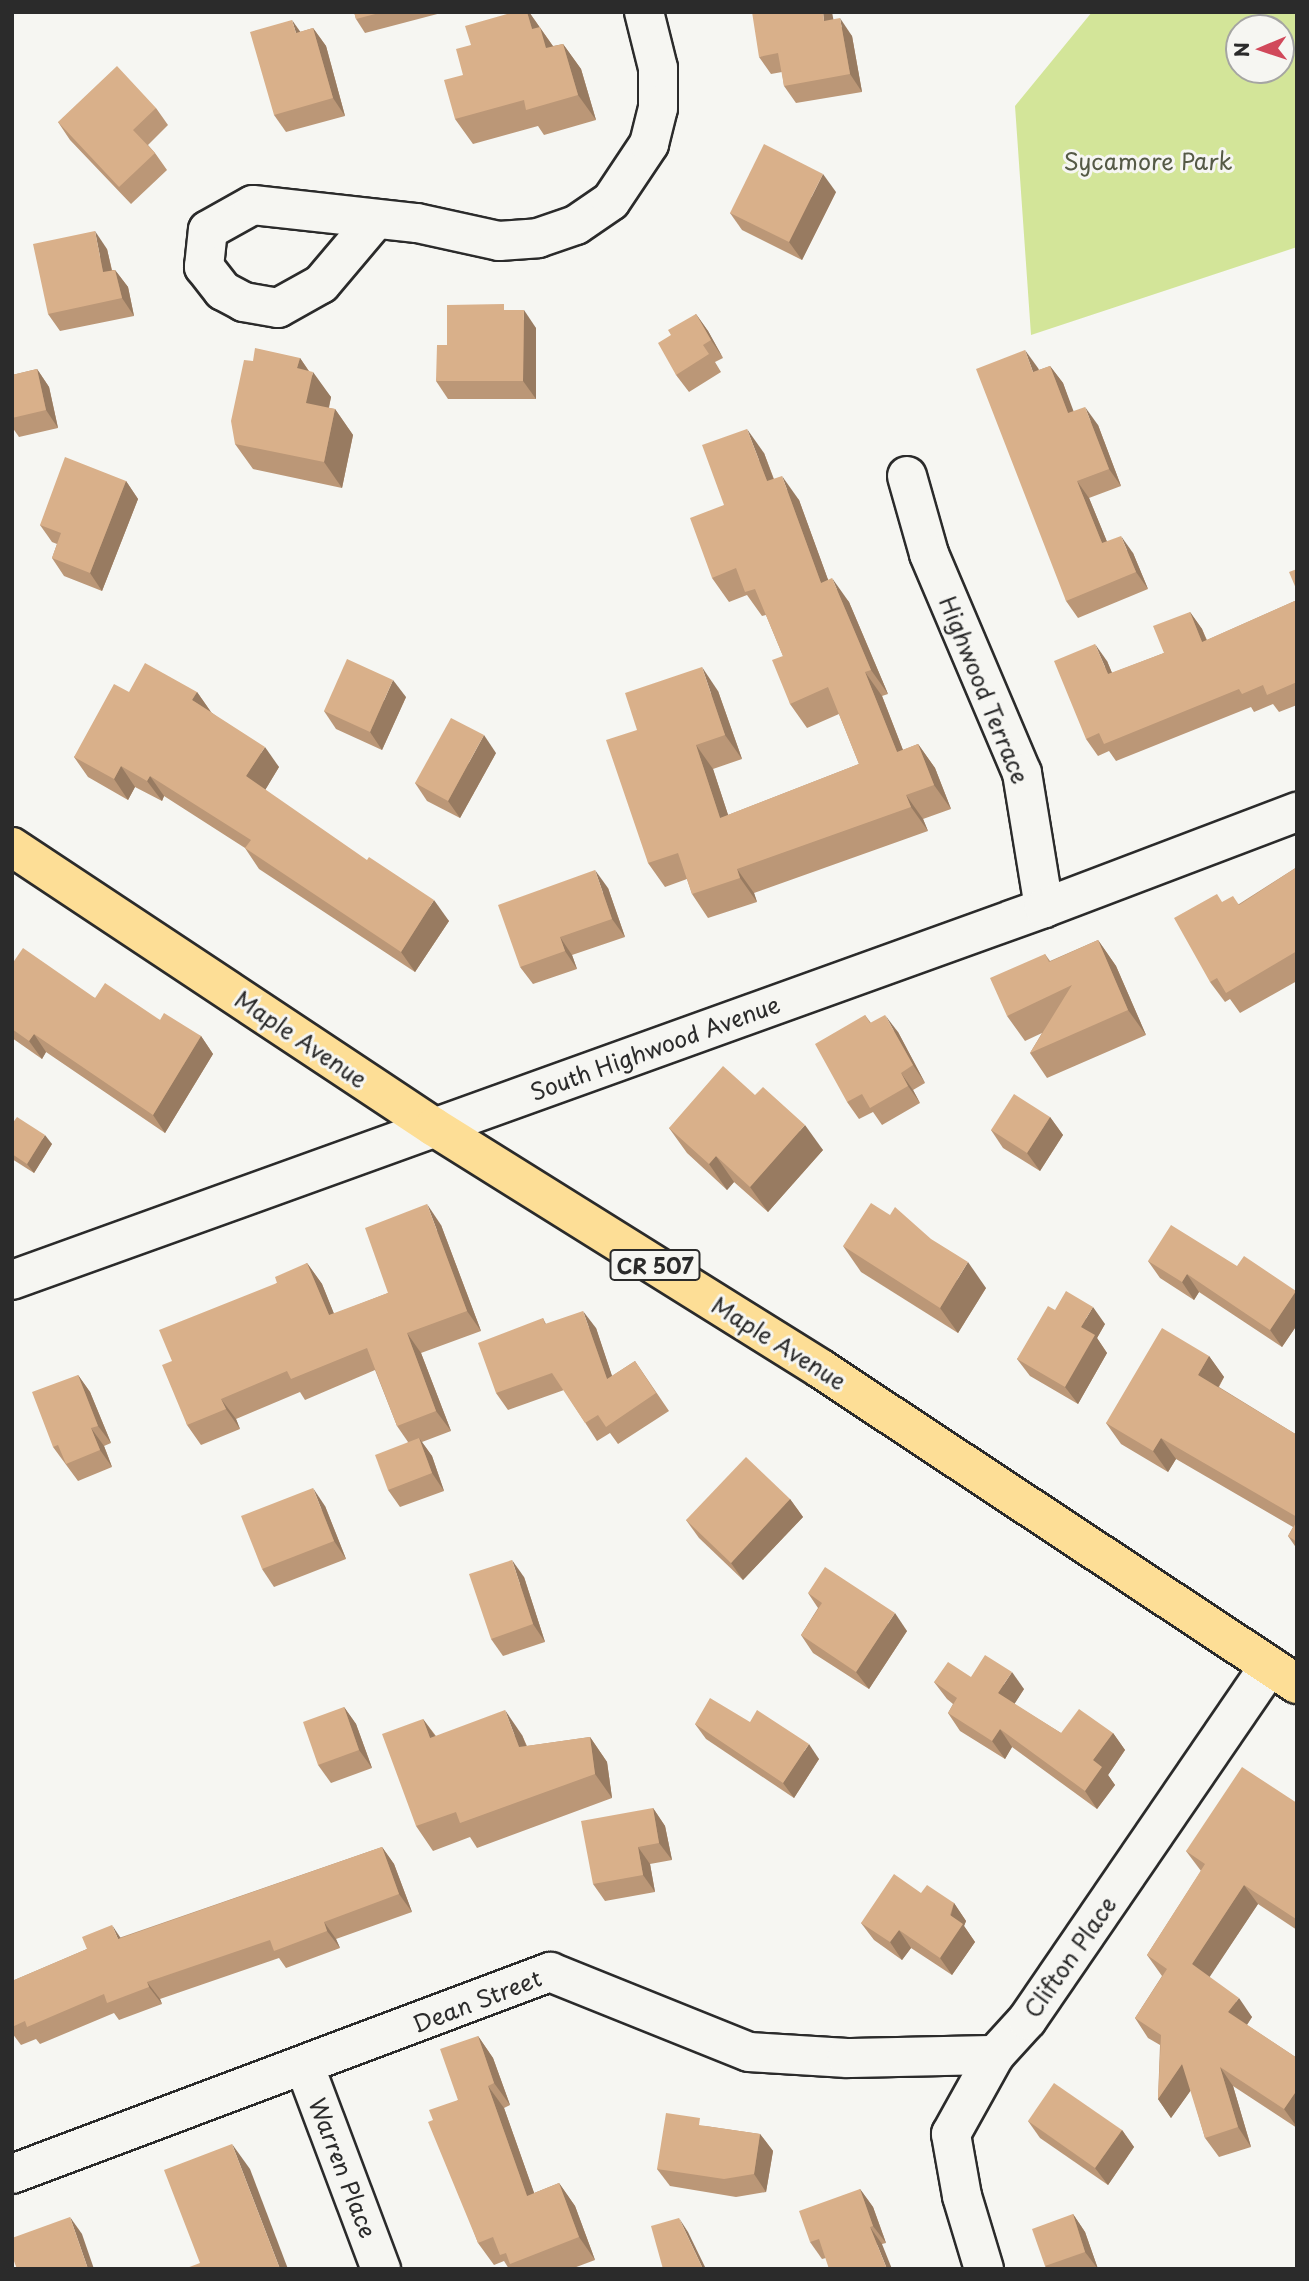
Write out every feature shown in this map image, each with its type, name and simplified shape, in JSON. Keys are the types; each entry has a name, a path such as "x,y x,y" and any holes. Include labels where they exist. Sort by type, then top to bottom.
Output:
{"main road":[{"name":"Maple Avenue","path":"12,848 434,1127 821,1369 1283,1675"}],"street":[{"path":"376,219 499,241 538,238 576,225 611,201 649,144 658,108 658,68 643,12"},
{"name":"Highwood Terrace","path":"907,476 929,554 1022,773 1044,908"},
{"name":"South Highwood Avenue","path":"12,1280 1044,908 1297,812"},
{"name":"Clifton Place","path":"984,2269 962,2196 951,2134 995,2055 1027,2020 1283,1675"},
{"name":"Dean Street","path":"12,2174 305,2067 551,1972 749,2052 847,2058 995,2055"},
{"name":"Warren Place","path":"305,2067 381,2269"}],"green space":[{"name":"Sycamore Park","path":"1092,12 1297,12 1297,247 1031,335 1015,106"}],"building":[{"path":"354,12 383,12 356,19"},
{"path":"514,12 527,12 532,29 540,27 546,48 563,44 578,95 526,110 524,100 455,119 444,80 463,75 456,49 471,45 465,26"},
{"path":"752,12 823,12 824,21 840,18 850,74 784,86 778,53 759,57"},
{"path":"292,20 296,33 313,28 333,98 274,115 250,32"},
{"path":"117,66 156,108 133,130 155,153 119,187 58,122"},
{"path":"764,144 823,174 789,242 730,213"},
{"path":"95,231 103,272 115,270 122,298 48,314 33,244"},
{"path":"504,304 504,310 524,310 523,381 436,381 437,345 447,345 447,305"},
{"path":"696,314 711,340 703,345 709,354 676,375 658,343 671,335 668,330"},
{"path":"255,348 300,358 297,368 313,372 306,403 335,409 324,462 235,444 231,421 244,360 253,361"},
{"path":"1025,350 1033,372 1050,366 1068,413 1085,407 1109,469 1077,481 1102,543 1121,536 1136,572 1066,601 976,369"},
{"path":"37,369 46,410 12,418 12,375"},
{"path":"747,429 767,481 782,476 821,583 832,578 871,670 865,672 897,752 918,744 934,785 906,795 911,807 737,869 740,878 692,894 678,853 648,863 606,740 637,730 625,693 702,667 725,735 696,745 720,818 859,764 828,687 790,704 772,660 783,656 755,589 745,592 736,568 712,578 690,518 724,505 702,445"},
{"path":"65,457 126,481 90,573 52,558 61,533 40,525"},
{"path":"1297,569 1297,591 1289,572"},
{"path":"1297,600 1297,682 1267,695 1263,685 1242,694 1239,689 1104,744 1099,733 1086,739 1054,661 1095,644 1108,674 1164,653 1153,626 1190,612 1202,642"},
{"path":"347,659 393,680 370,732 324,711"},
{"path":"145,663 197,692 192,700 265,747 246,776 367,860 369,857 434,900 401,952 245,848 251,840 150,776 147,781 121,766 114,779 74,757 114,684 129,692"},
{"path":"451,718 484,735 448,801 415,783"},
{"path":"1297,867 1297,951 1226,993 1217,978 1210,982 1174,918 1217,894 1222,902 1233,896 1239,905"},
{"path":"595,870 612,919 560,937 565,951 520,967 498,905"},
{"path":"1098,940 1128,1010 1030,1053 1072,985 1007,1016 990,978 1045,954 1049,962"},
{"path":"23,948 95,998 105,983 160,1020 164,1013 201,1036 153,1115 34,1034 29,1041 12,1029 12,964"},
{"path":"865,1015 870,1023 885,1015 913,1065 901,1073 908,1086 870,1108 862,1094 847,1102 815,1044"},
{"path":"723,1066 755,1095 763,1087 805,1125 750,1187 716,1156 709,1164 669,1128"},
{"path":"1014,1094 1050,1117 1027,1153 991,1130"},
{"path":"17,1117 45,1135 27,1164 12,1154 12,1124"},
{"path":"871,1203 890,1215 895,1207 931,1239 968,1262 940,1308 843,1246"},
{"path":"427,1204 467,1311 407,1333 436,1411 397,1426 367,1348 291,1379 287,1371 221,1399 226,1409 187,1425 162,1365 172,1361 159,1330 277,1283 275,1277 307,1263 329,1315 388,1293 365,1228"},
{"path":"1171,1225 1237,1266 1244,1256 1296,1291 1270,1330 1187,1274 1182,1282 1148,1261"},
{"path":"1066,1291 1093,1307 1081,1327 1095,1335 1065,1387 1017,1359 1048,1306 1055,1310"},
{"path":"583,1311 607,1379 635,1361 656,1393 606,1427 598,1415 585,1423 552,1373 496,1393 478,1343 543,1318 545,1324"},
{"path":"1162,1328 1209,1356 1198,1375 1297,1435 1297,1517 1161,1438 1153,1451 1106,1423"},
{"path":"78,1375 98,1426 91,1428 100,1450 66,1464 58,1445 53,1447 32,1392"},
{"path":"419,1438 432,1473 388,1490 375,1455"},
{"path":"746,1457 790,1499 731,1563 686,1520"},
{"path":"313,1488 334,1541 262,1569 241,1516"},
{"path":"1297,1521 1297,1542 1288,1536"},
{"path":"512,1560 533,1624 491,1639 469,1574"},
{"path":"825,1567 895,1613 856,1672 801,1635 822,1603 808,1593"},
{"path":"985,1655 1012,1672 998,1693 1061,1733 1079,1709 1113,1733 1093,1760 1102,1767 1085,1791 1000,1729 992,1741 948,1713 957,1698 934,1682 948,1662 971,1677"},
{"path":"710,1698 750,1722 757,1710 809,1744 783,1783 695,1724"},
{"path":"344,1707 359,1750 318,1765 303,1722"},
{"path":"505,1710 519,1747 590,1737 595,1774 460,1823 456,1812 416,1826 382,1734 423,1719 430,1738"},
{"path":"1242,1767 1297,1803 1297,1918 1244,1885 1192,1964 1239,1998 1228,2012 1297,2058 1297,2090 1284,2109 1220,2067 1238,2127 1205,2138 1182,2064 1158,2099 1161,2035 1135,2018 1167,1969 1147,1955 1205,1864 1186,1851"},
{"path":"653,1808 659,1843 638,1847 643,1875 593,1884 581,1821"},
{"path":"382,1847 399,1894 324,1922 327,1931 274,1951 270,1940 147,1982 149,1987 107,2003 104,1994 27,2027 25,2021 12,2027 12,1981 87,1949 82,1937 112,1925 118,1939"},
{"path":"894,1874 921,1893 927,1885 954,1903 950,1915 963,1924 940,1958 899,1930 890,1942 861,1923"},
{"path":"478,2036 494,2083 488,2086 527,2196 559,2183 579,2237 510,2264 506,2253 500,2255 493,2237 478,2243 428,2122 433,2120 429,2110 458,2100 440,2049"},
{"path":"1054,2083 1122,2130 1095,2168 1028,2121"},
{"path":"666,2113 700,2118 699,2125 760,2134 754,2174 724,2179 657,2169"},
{"path":"232,2144 280,2269 184,2269 200,2263 164,2170"},
{"path":"860,2189 873,2226 870,2227 887,2269 829,2269 819,2239 810,2242 799,2211"},
{"path":"1073,2214 1085,2252 1045,2266 1032,2229"},
{"path":"70,2217 88,2269 17,2269 12,2256 12,2238"},
{"path":"679,2218 703,2269 663,2269 651,2226"}]}
